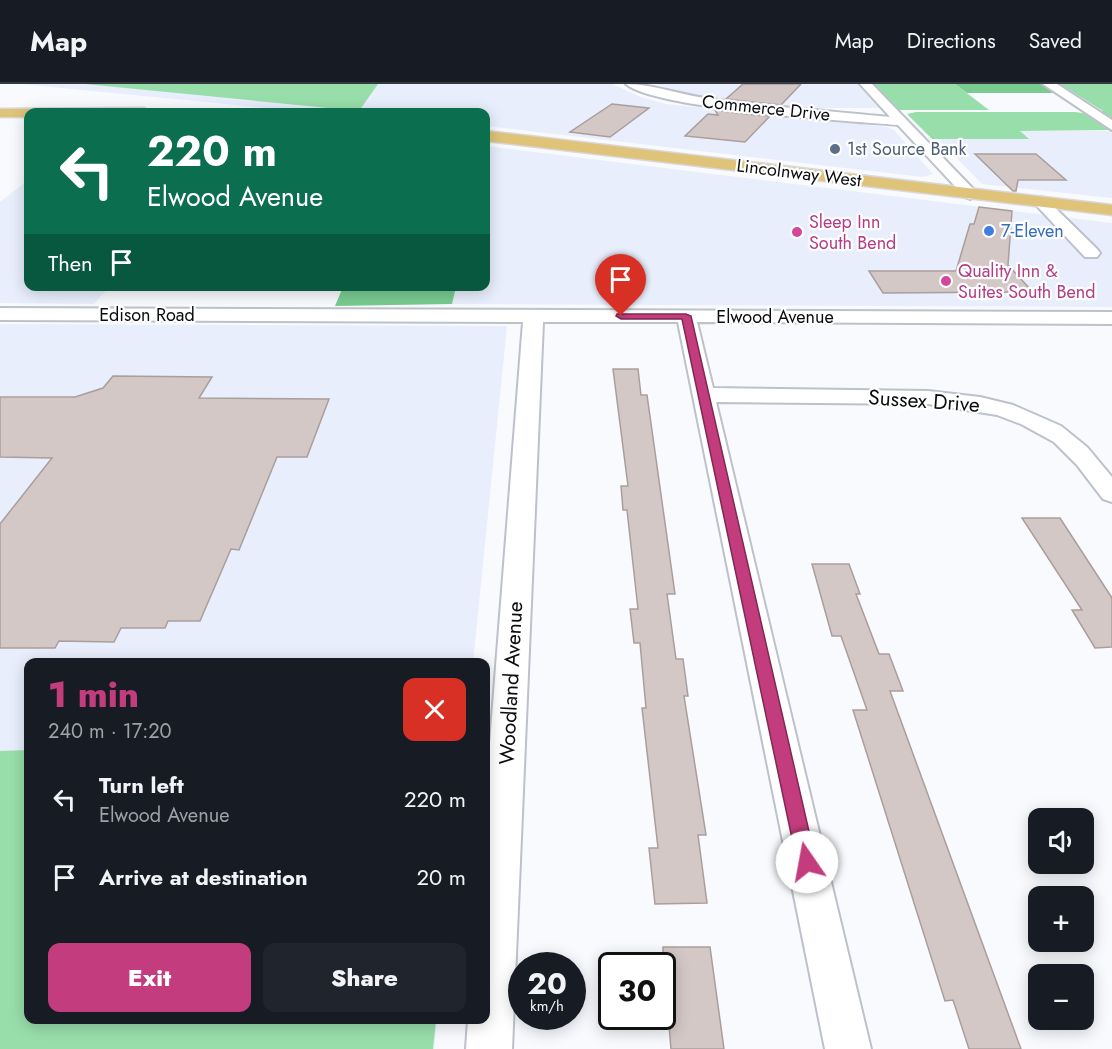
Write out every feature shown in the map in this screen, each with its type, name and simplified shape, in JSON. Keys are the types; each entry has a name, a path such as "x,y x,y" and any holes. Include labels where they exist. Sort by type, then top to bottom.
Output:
{"main road":[{"path":"0,113 24,113"},
{"path":"0,118 24,118"},
{"name":"Lincolnway West","path":"490,136 1112,210"}],"street":[{"name":"Commerce Drive","path":"633,84 670,96 712,103 902,122"},
{"path":"866,84 970,194"},
{"path":"1048,84 1112,126"},
{"path":"1041,202 1091,253"},
{"name":"Edison Road","path":"0,314 294,316"},
{"name":"Elwood Avenue","path":"294,316 1112,318"},
{"name":"Woodland Avenue","path":"489,1049 533,316"},
{"path":"686,316 848,1049"},
{"name":"Sussex Drive","path":"703,395 929,398 984,404 1032,420 1053,431 1082,454 1112,495"}],"shaded area":[{"path":"21,84 612,84 641,97 666,104 887,127 894,130 933,174 922,177 490,126 490,108 267,108"},
{"path":"655,84 857,84 879,108 820,108 757,102 695,95"},
{"path":"1019,131 1112,131 1112,198 982,184 938,139 1023,139"},
{"path":"490,146 1112,223 1112,307 452,304 455,291 490,291"},
{"path":"24,183 24,291 105,291 94,304 0,303 0,202"},
{"path":"0,324 507,326 474,658 24,658 24,1024 437,1024 434,1049 0,1049"}],"green space":[{"path":"85,84 378,84 361,108 329,108"},
{"path":"872,84 955,84 989,110 899,110"},
{"path":"955,84 1042,84 1055,93 967,93"},
{"path":"1060,84 1112,84 1112,121 1098,112 1103,111"},
{"path":"916,112 1075,112 1089,114 1112,130 1020,131 1029,139 932,139 907,114"},
{"path":"341,291 455,291 452,304 335,306"},
{"path":"24,750 24,1024 436,1024 433,1049 0,1049 0,751"}],"building":[{"path":"743,84 801,84 781,105 726,99"},
{"path":"612,104 649,108 610,137 570,132"},
{"path":"715,110 770,116 745,142 685,136 708,114 718,115"},
{"path":"975,154 1036,154 1066,180 1018,180 1016,191 1013,191"},
{"path":"979,207 1012,211 1008,265 1031,290 1023,290 1025,292 883,293 869,271 956,271 970,224 974,224"},
{"path":"613,369 638,369 641,395 647,395 675,594 667,594 676,659 683,659 688,696 684,696 706,835 698,835 707,903 655,904 649,848 658,848 642,708 646,708 640,643 634,643 630,609 638,609 627,510 623,510 621,486 628,486"},
{"path":"113,376 212,377 199,398 329,399 307,457 277,457 239,550 231,549 200,621 168,621 165,628 121,628 114,642 59,641 55,648 0,648 0,524 52,458 0,457 0,397 75,397 103,388"},
{"path":"1022,518 1060,518 1112,598 1112,647 1095,648 1072,610 1082,610"},
{"path":"812,564 849,564 860,594 856,594 879,654 889,654 903,691 890,691 1021,1049 969,1049 953,1000 945,1001 853,710 867,710 841,636 832,636"},
{"path":"663,947 710,947 724,1049 671,1049 669,1030 676,1030 676,952 663,952"}],"place":[{"name":"1st Source Bank","path":"835,149"},
{"name":"7-Eleven","path":"989,231"},
{"name":"Sleep Inn South Bend","path":"797,232"},
{"name":"Quality Inn & Suites South Bend","path":"946,281"}],"route":[{"path":"621,316 686,316 807,862"}]}
